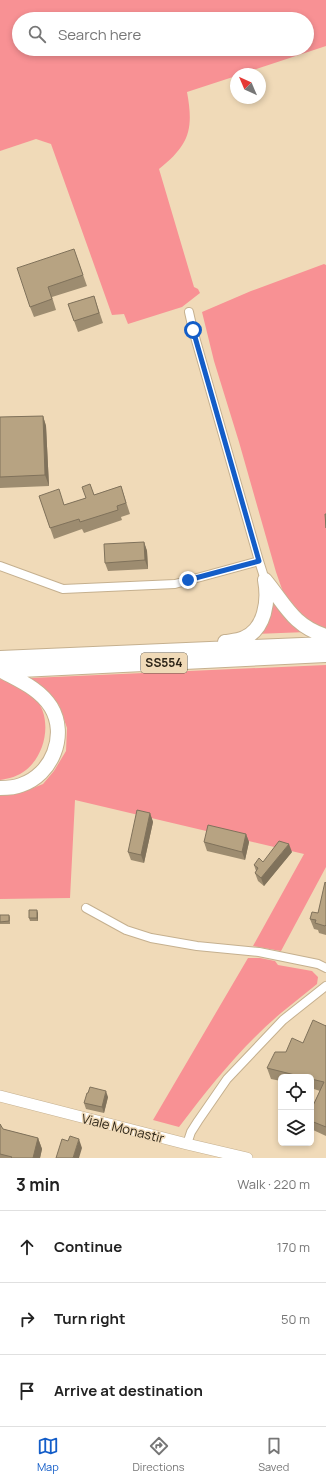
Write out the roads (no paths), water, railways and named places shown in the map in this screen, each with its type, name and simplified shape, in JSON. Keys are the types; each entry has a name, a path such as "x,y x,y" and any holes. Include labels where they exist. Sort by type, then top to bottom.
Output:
{"highway":[{"path":"265,580 292,616 307,628 326,636"},
{"path":"215,650 220,643 238,640 248,636 259,626 265,610 265,580"},
{"name":"SS554","path":"1,667 215,650 326,644"},
{"name":"SS554","path":"1,667 326,655"},
{"path":"0,788 12,788 22,785 40,774 49,764 54,753 58,735 56,718 43,696 1,667"}],"main road":[{"name":"Viale Monastir","path":"0,1096 247,1158"}],"street":[{"path":"189,312 265,580"},
{"path":"0,566 63,589 176,584 259,561"},
{"path":"86,908 126,930 151,938 198,946 259,952 318,964 326,968"},
{"path":"187,1144 191,1132 227,1079 283,1020 326,986"}]}
